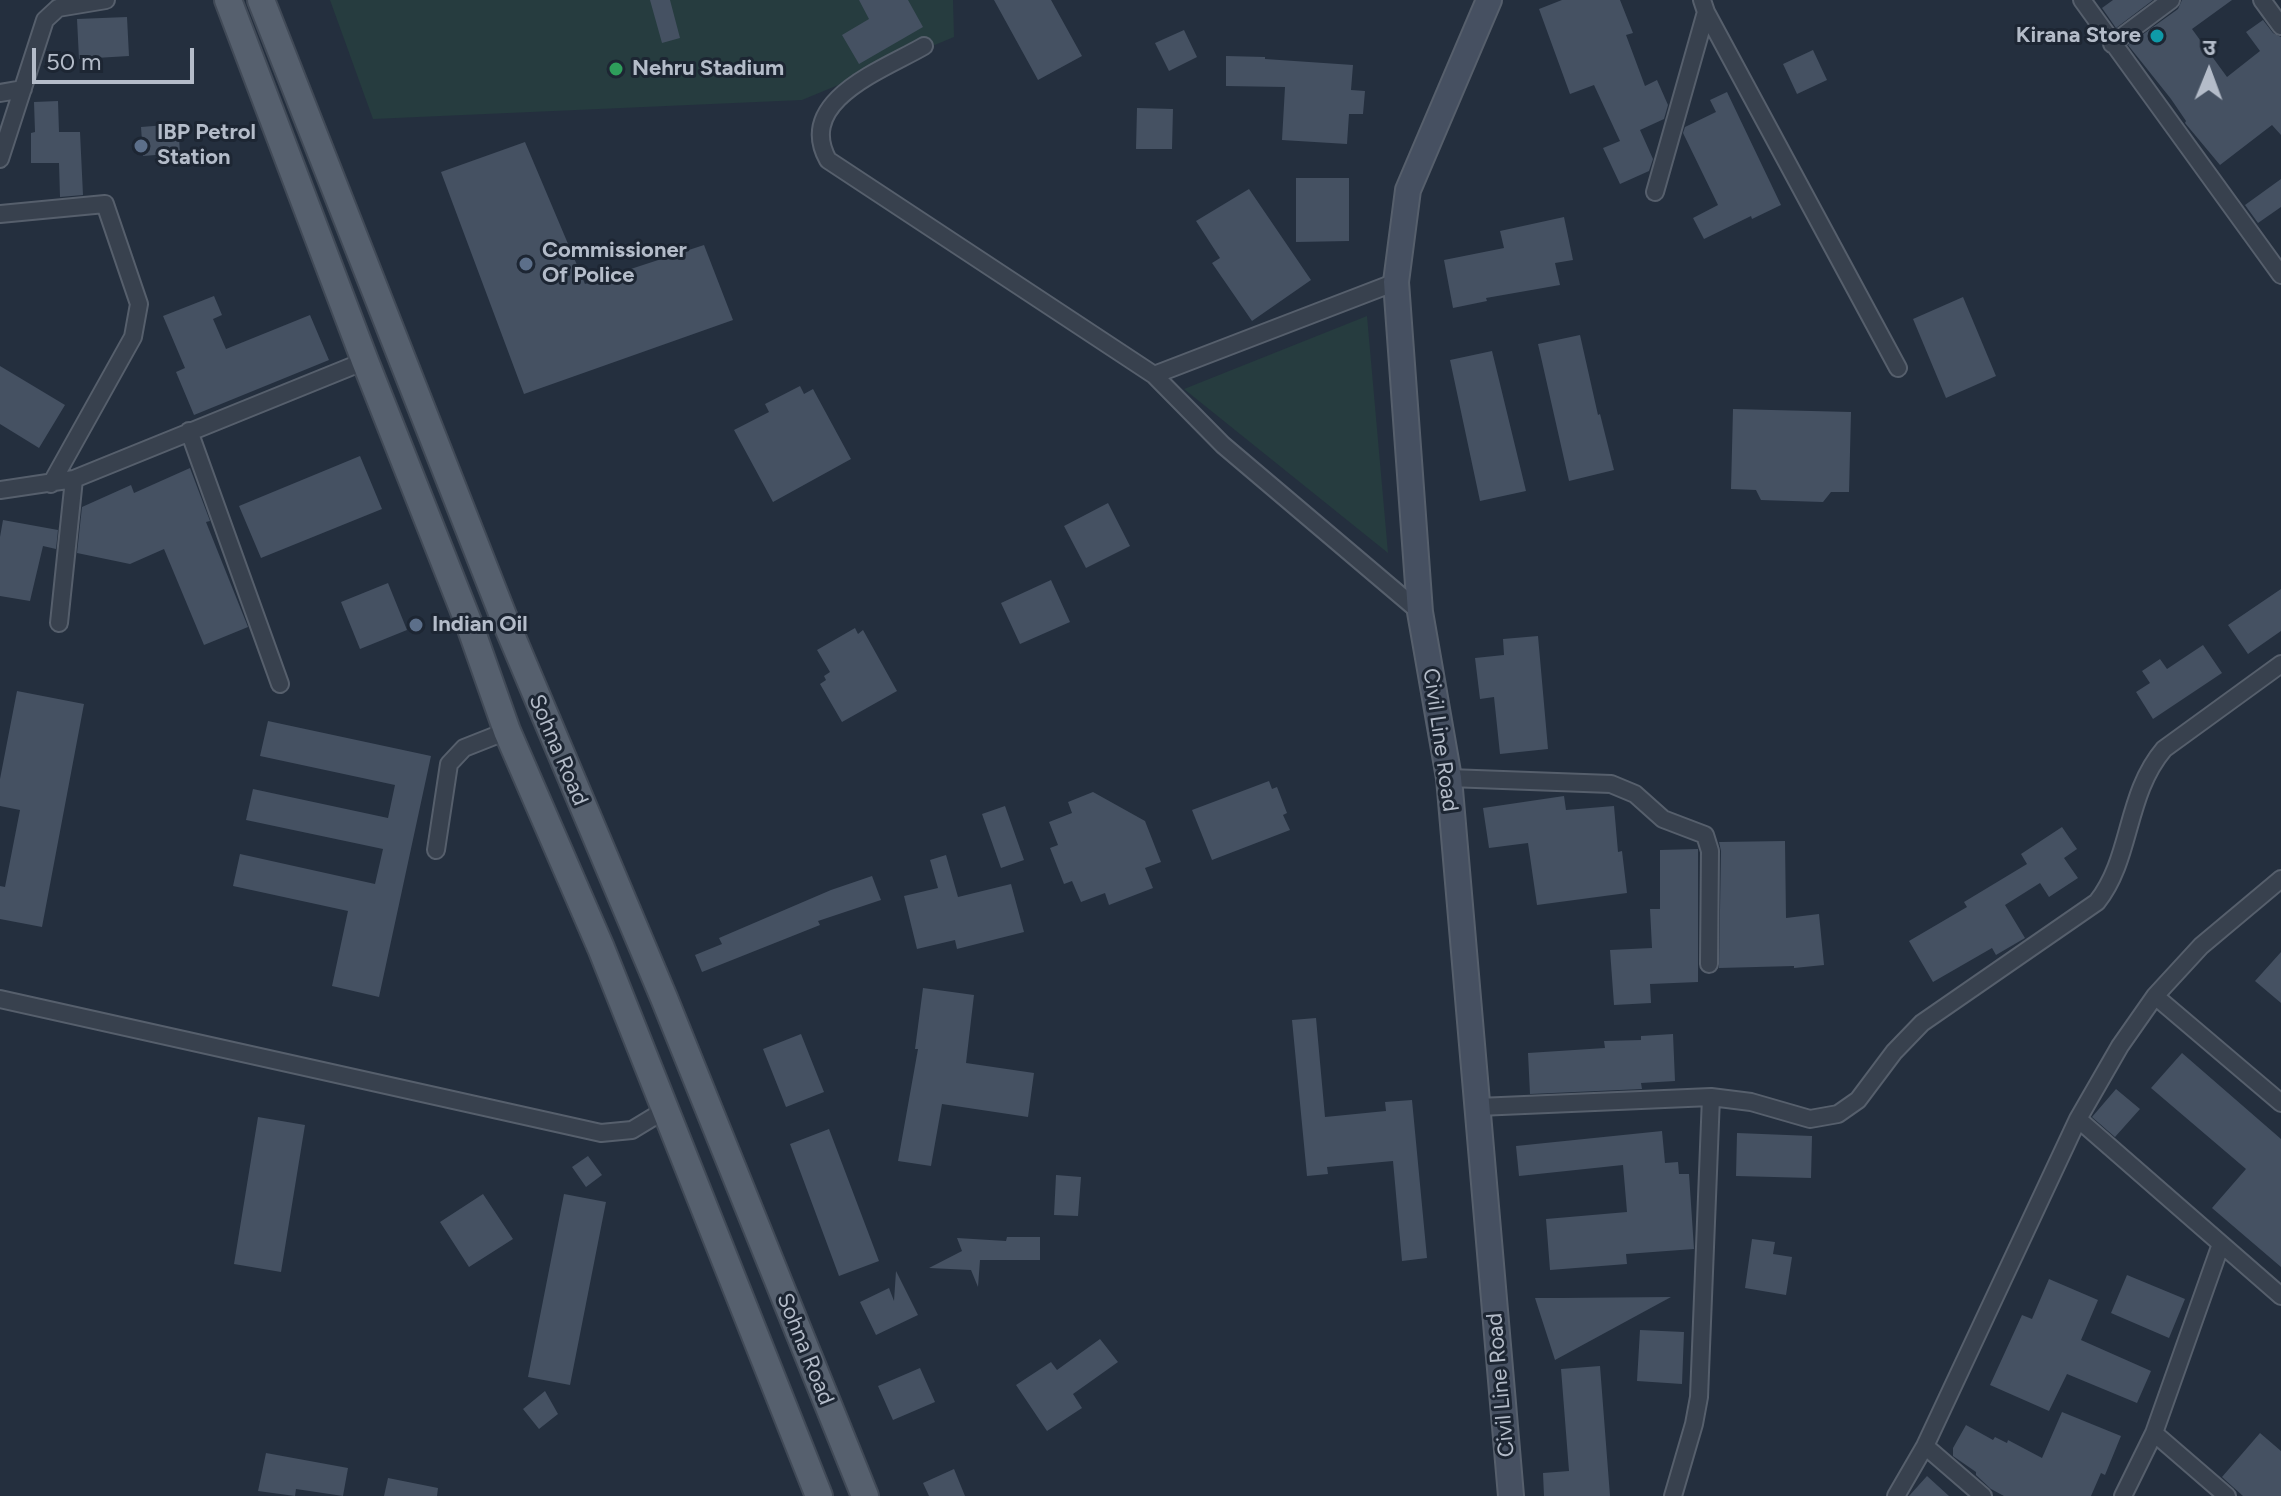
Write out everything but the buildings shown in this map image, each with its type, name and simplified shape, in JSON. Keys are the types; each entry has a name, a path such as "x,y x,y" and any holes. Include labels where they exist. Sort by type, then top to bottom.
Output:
{"main road":[{"name":"Sohna Road","path":"228,0 471,629 507,731 601,948 819,1496"},
{"name":"Sohna Road","path":"261,0 509,632 664,998 865,1496"},
{"path":"307,210 338,197"}],"street":[{"path":"0,159 40,31 51,12 58,8 106,0"},
{"name":"Civil Line Road","path":"1489,0 1408,190 1396,282 1420,612 1449,778 1511,1496"},
{"path":"2082,0 2281,275"},
{"path":"2112,44 2171,0"},
{"path":"2262,0 2281,26"},
{"path":"1655,192 1704,6"},
{"path":"1704,6 1898,368"},
{"path":"924,46 839,94 827,110 822,133 822,148 828,160 1154,375 1223,445 1420,612"},
{"path":"0,93 23,89"},
{"path":"0,214 105,204 139,304 133,337 51,484"},
{"path":"1154,375 1396,282"},
{"path":"0,490 74,479 365,361"},
{"path":"189,431 280,684"},
{"path":"59,623 74,479"},
{"path":"1478,1107 1711,1097 1751,1102 1810,1119 1838,1114 1858,1100 1894,1052 1922,1023 2097,902 2106,890 2149,766 2164,749 2281,664"},
{"path":"436,850 449,764 464,748 507,731"},
{"path":"1449,778 1611,784 1635,794 1663,819 1705,835 1710,851 1709,964"},
{"path":"1896,1496 1925,1446 2078,1119 2120,1046 2155,996 2201,946 2277,890"},
{"path":"2155,996 2281,1103"},
{"path":"0,999 601,1133 632,1130 665,1110"},
{"path":"1673,1496 1699,1397 1711,1097"},
{"path":"2078,1119 2281,1296"},
{"path":"2123,1496 2154,1433 2221,1244"},
{"path":"2154,1433 2227,1496"},
{"path":"1925,1446 1983,1496"}],"green space":[{"name":"Nehru Stadium","path":"330,0 953,0 954,37 802,100 373,119"},
{"path":"1367,316 1388,553 1184,389"}],"place":[{"name":"Kirana Store","path":"2157,36"},
{"name":"Nehru Stadium","path":"616,69"},
{"name":"IBP Petrol Station","path":"141,146"},
{"name":"Commissioner Of Police","path":"526,264"},
{"name":"Indian Oil","path":"416,625"}]}
